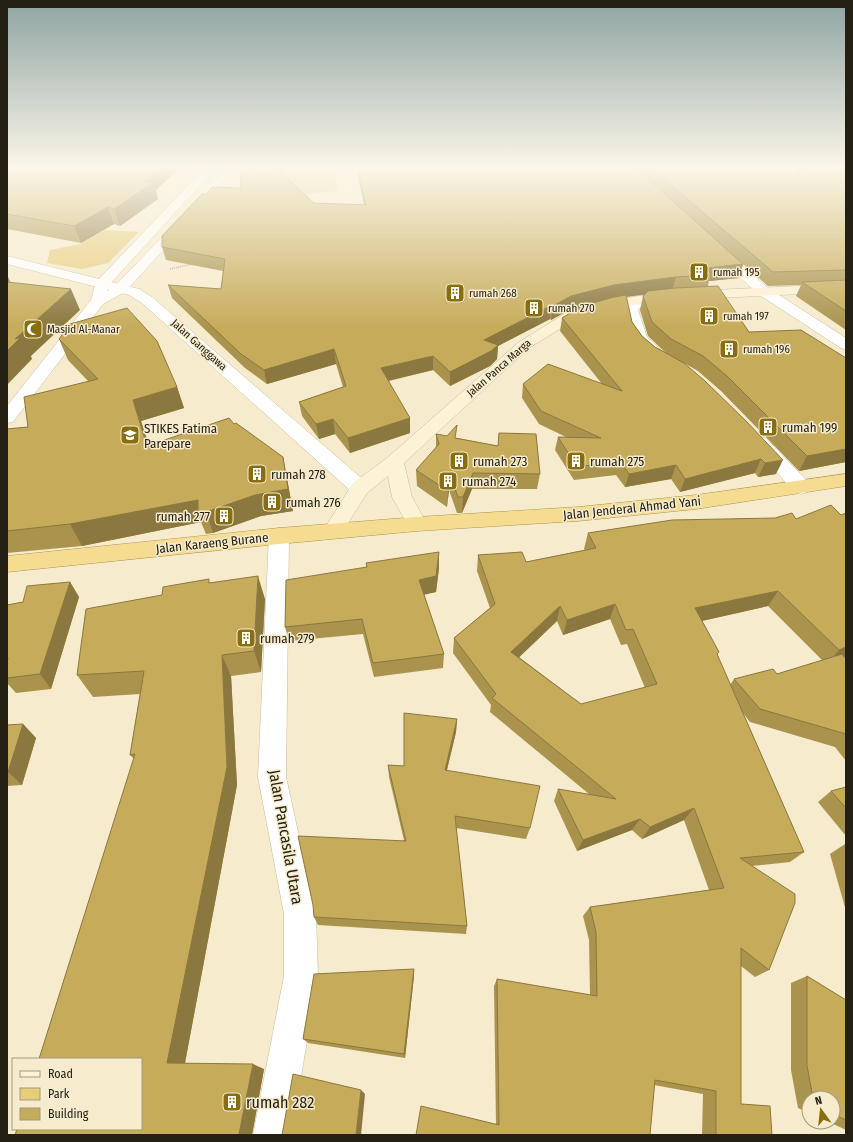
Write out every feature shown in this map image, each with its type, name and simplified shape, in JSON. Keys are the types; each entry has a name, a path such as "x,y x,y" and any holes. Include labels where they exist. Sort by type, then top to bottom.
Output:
{"highway":[{"name":"Jalan Jenderal Ahmad Yani","path":"417,524 578,514 696,502 846,480"},
{"name":"Jalan Karaeng Burane","path":"7,564 279,536 417,524"}],"main road":[{"name":"Jalan Panca Marga","path":"360,488 394,462 524,344 574,314 588,309 640,300 846,288"},
{"path":"394,462 402,497 417,524"},
{"path":"333,531 360,488"}],"street":[{"path":"7,418 100,293 164,221"},
{"path":"125,283 183,221"},
{"path":"708,241 763,292 846,345"},
{"name":"Jalan Ganggawa","path":"7,260 100,293 125,283 134,292 147,300 360,488"},
{"path":"640,300 631,309 640,339 660,358 667,361"},
{"path":"752,434 801,487"},
{"name":"Jalan Pancasila Utara","path":"272,1135 301,976 300,914 272,776 279,536"}],"path":[{"path":"125,283 199,263"}],"green space":[{"path":"105,230 139,232 108,263 82,269 47,263 50,250 80,244"}],"building":[{"path":"48,221 82,221 74,226"},
{"path":"176,221 695,221 743,264 707,268 711,275 676,277 614,285 571,296 484,340 498,345 491,351 450,372 433,356 381,368 410,418 348,438 333,419 316,424 299,402 346,386 334,349 264,370 241,354 168,285 221,289 225,259 162,247 162,236"},
{"path":"714,221 846,221 846,270 773,272"},
{"path":"846,280 846,311 802,282"},
{"path":"7,282 71,289 15,339 21,337 7,351"},
{"path":"718,286 749,332 801,330 846,358 846,449 807,456 727,376 703,356 671,339 652,322 643,296 648,291"},
{"path":"626,295 632,322 642,336 655,347 684,363 705,381 783,460 765,463 761,459 685,479 676,465 629,474 620,461 577,467 558,437 601,438 541,411 523,384 548,364 622,391 562,318 582,306"},
{"path":"127,308 157,341 177,387 133,400 147,446 229,418 234,424 236,423 283,457 288,489 255,495 206,512 198,513 198,500 70,524 7,531 7,429 28,427 24,397 98,379 59,339 70,324"},
{"path":"457,425 455,438 498,446 499,433 536,434 540,474 473,473 463,497 458,497 450,475 448,491 416,470 439,444 436,434 447,436"},
{"path":"831,505 841,515 846,513 846,647 839,650 778,591 695,608 719,652 717,654 804,852 740,858 795,894 795,903 769,970 741,948 741,1104 770,1106 772,1135 716,1135 716,1091 655,1080 650,1135 416,1135 421,1106 499,1125 497,979 597,996 596,932 590,907 724,888 694,808 650,827 640,819 583,840 558,789 616,799 492,698 496,694 454,638 495,604 478,555 522,552 526,562 596,548 588,533 672,520 775,518 792,513 796,519","holes":["615,604 626,630 633,629 657,684 581,704 511,652 560,606 567,620"]},
{"path":"439,552 436,576 419,580 444,654 373,663 362,619 285,627 286,580 367,567 366,563"},
{"path":"258,576 254,651 222,655 227,767 167,1063 253,1064 239,1135 15,1135 17,1130 142,1130 142,1058 39,1058 135,754 130,755 144,671 77,675 86,609 162,595 163,587 209,579 209,583"},
{"path":"70,582 40,674 7,678 7,605 23,602 27,586"},
{"path":"842,654 846,659 846,734 760,709 734,679 773,669 777,674"},
{"path":"404,713 457,719 445,770 540,786 530,828 455,816 467,926 314,917 313,905 298,836 406,841 388,765 404,766"},
{"path":"23,724 8,772 7,772 7,725"},
{"path":"846,787 846,808 831,791"},
{"path":"414,969 404,1054 303,1039 314,974"},
{"path":"807,976 846,1000 846,1120 841,1118 841,1090 812,1090 807,1066"},
{"path":"293,1074 361,1090 356,1135 282,1135"}],"place":[{"name":"rumah 195","path":"699,272"},
{"name":"rumah 268","path":"455,293"},
{"name":"rumah 270","path":"534,308"},
{"name":"rumah 197","path":"709,316"},
{"name":"Masjid Al-Manar","path":"33,329"},
{"name":"rumah 196","path":"729,349"},
{"name":"rumah 199","path":"768,427"},
{"name":"STIKES Fatima Parepare","path":"130,435"},
{"name":"rumah 273","path":"459,461"},
{"name":"rumah 275","path":"576,461"},
{"name":"rumah 278","path":"257,474"},
{"name":"rumah 274","path":"448,481"},
{"name":"rumah 276","path":"272,502"},
{"name":"rumah 277","path":"224,516"},
{"name":"rumah 279","path":"246,638"},
{"name":"rumah 282","path":"232,1102"}]}
